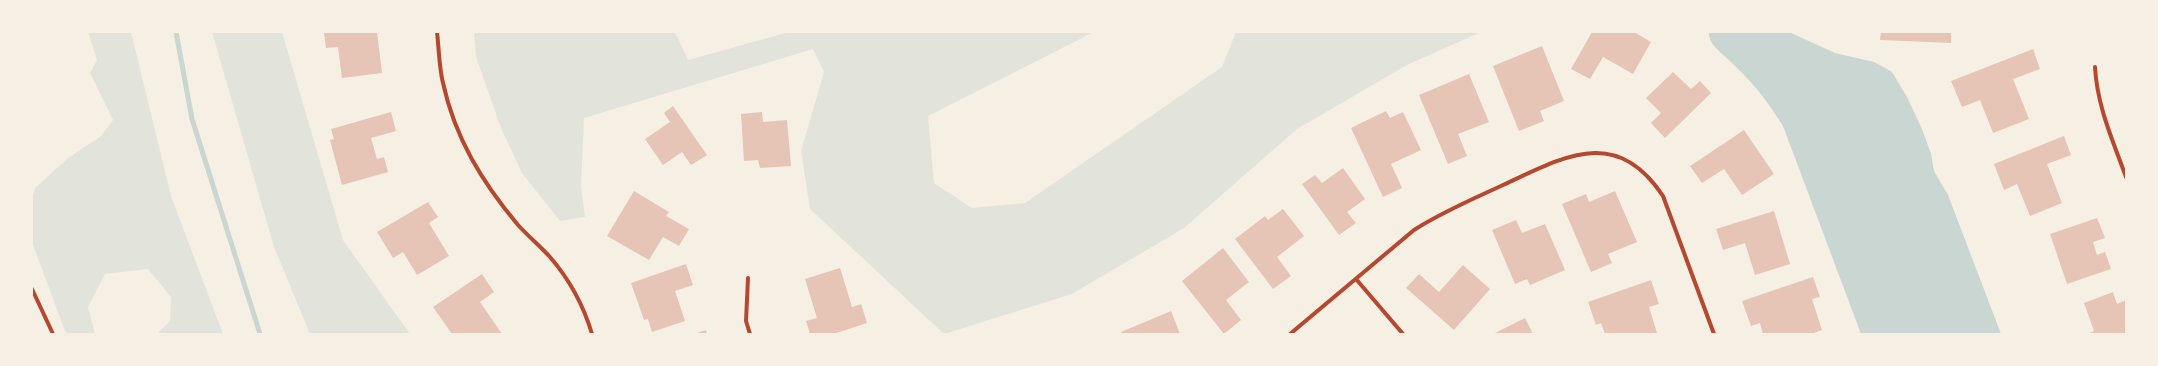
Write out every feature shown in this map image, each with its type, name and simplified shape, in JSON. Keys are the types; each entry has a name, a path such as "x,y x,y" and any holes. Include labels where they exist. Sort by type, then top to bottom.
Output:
{"street":[{"path":"437,32 443,82 452,120 469,157 491,192 518,226 555,264 577,297 592,334"},
{"path":"2095,67 2096,86 2102,111 2126,177"},
{"path":"1290,334 1414,230 1436,216 1568,156 1587,152 1608,154 1627,160 1653,181 1663,196 1714,334"},
{"path":"748,278 746,321 750,334"},
{"path":"1356,278 1403,334"},
{"path":"32,289 53,334"}],"shaded area":[{"path":"88,32 131,32 171,196 223,334 157,334 170,321 171,297 148,269 105,274 88,307 95,334 69,334 65,331 32,242 32,199 35,188 68,158 101,136 113,120 90,73 97,60"},
{"path":"212,32 282,32 343,240 410,334 310,334 274,247"},
{"path":"474,32 675,32 688,60 789,32 1094,32 928,116 934,183 972,208 1025,203 1222,67 1236,32 1481,32 1407,65 1297,129 1184,228 1072,294 944,334 810,209 801,151 824,72 813,49 584,118 581,187 585,217 560,221 522,173 501,128 476,57"},
{"path":"1709,32 1789,32 1835,53 1874,62 1892,72 1907,97 1922,129 1931,154 1934,171 1948,195 2001,334 1861,334 1783,126 1755,87 1740,70 1714,46"}],"building":[{"path":"324,32 377,32 382,73 342,78 338,47 326,48"},
{"path":"1592,32 1634,32 1651,42 1633,74 1603,57 1590,79 1571,69"},
{"path":"1881,32 1951,32 1951,43 1880,40"},
{"path":"1542,46 1564,101 1540,111 1544,121 1519,131 1493,66"},
{"path":"2033,49 2040,69 2013,79 2029,119 1993,133 1980,100 1962,107 1951,81"},
{"path":"1673,72 1691,89 1700,81 1711,93 1665,138 1651,123 1661,113 1646,98"},
{"path":"1469,74 1489,122 1458,134 1467,156 1448,164 1419,95"},
{"path":"673,106 707,155 691,165 682,152 663,165 645,139 670,122 664,113"},
{"path":"1386,111 1390,118 1403,112 1421,150 1391,164 1402,188 1383,197 1351,128"},
{"path":"391,112 396,131 371,138 377,159 384,157 388,172 342,185 330,140 334,139 331,129"},
{"path":"762,112 763,122 787,120 791,166 760,168 758,160 744,161 741,114"},
{"path":"1744,130 1774,174 1742,195 1724,169 1702,183 1690,166"},
{"path":"2064,136 2071,155 2047,164 2062,203 2030,216 2017,184 2004,190 1994,164"},
{"path":"1343,168 1365,199 1347,212 1356,223 1339,235 1302,184 1315,175 1322,183"},
{"path":"634,191 669,212 666,216 689,229 679,246 663,237 649,260 607,236"},
{"path":"1615,191 1637,242 1608,254 1612,263 1591,272 1562,204 1586,194 1589,202"},
{"path":"428,202 438,217 429,223 449,256 417,275 403,252 393,258 377,232"},
{"path":"1283,209 1304,236 1277,257 1291,276 1273,289 1235,239 1265,216 1268,220"},
{"path":"1774,211 1790,264 1755,275 1745,243 1723,250 1716,229"},
{"path":"2097,218 2105,238 2093,242 2097,255 2105,252 2111,269 2067,284 2050,234"},
{"path":"1516,220 1522,233 1545,224 1565,270 1530,285 1527,279 1515,284 1492,230"},
{"path":"1223,248 1249,282 1226,300 1241,320 1224,334 1182,281"},
{"path":"686,264 693,285 675,291 685,321 652,332 648,319 644,320 631,283"},
{"path":"1463,265 1490,289 1454,330 1406,288 1419,274 1439,292"},
{"path":"840,268 852,307 861,304 867,323 833,334 810,334 806,321 817,318 805,279"},
{"path":"482,274 494,292 480,302 502,334 452,334 433,307"},
{"path":"1813,277 1820,297 1812,299 1822,330 1811,334 1763,334 1760,323 1751,326 1742,301"},
{"path":"1651,280 1659,304 1649,307 1657,333 1605,334 1601,323 1596,325 1588,302"},
{"path":"2113,292 2117,304 2126,300 2126,334 2087,334 2094,331 2084,303"},
{"path":"1171,311 1180,334 1122,334 1121,332"},
{"path":"1525,318 1533,334 1493,334"},
{"path":"706,330 707,334 694,334"}],"waterway":[{"path":"176,32 192,119 260,334"}]}
